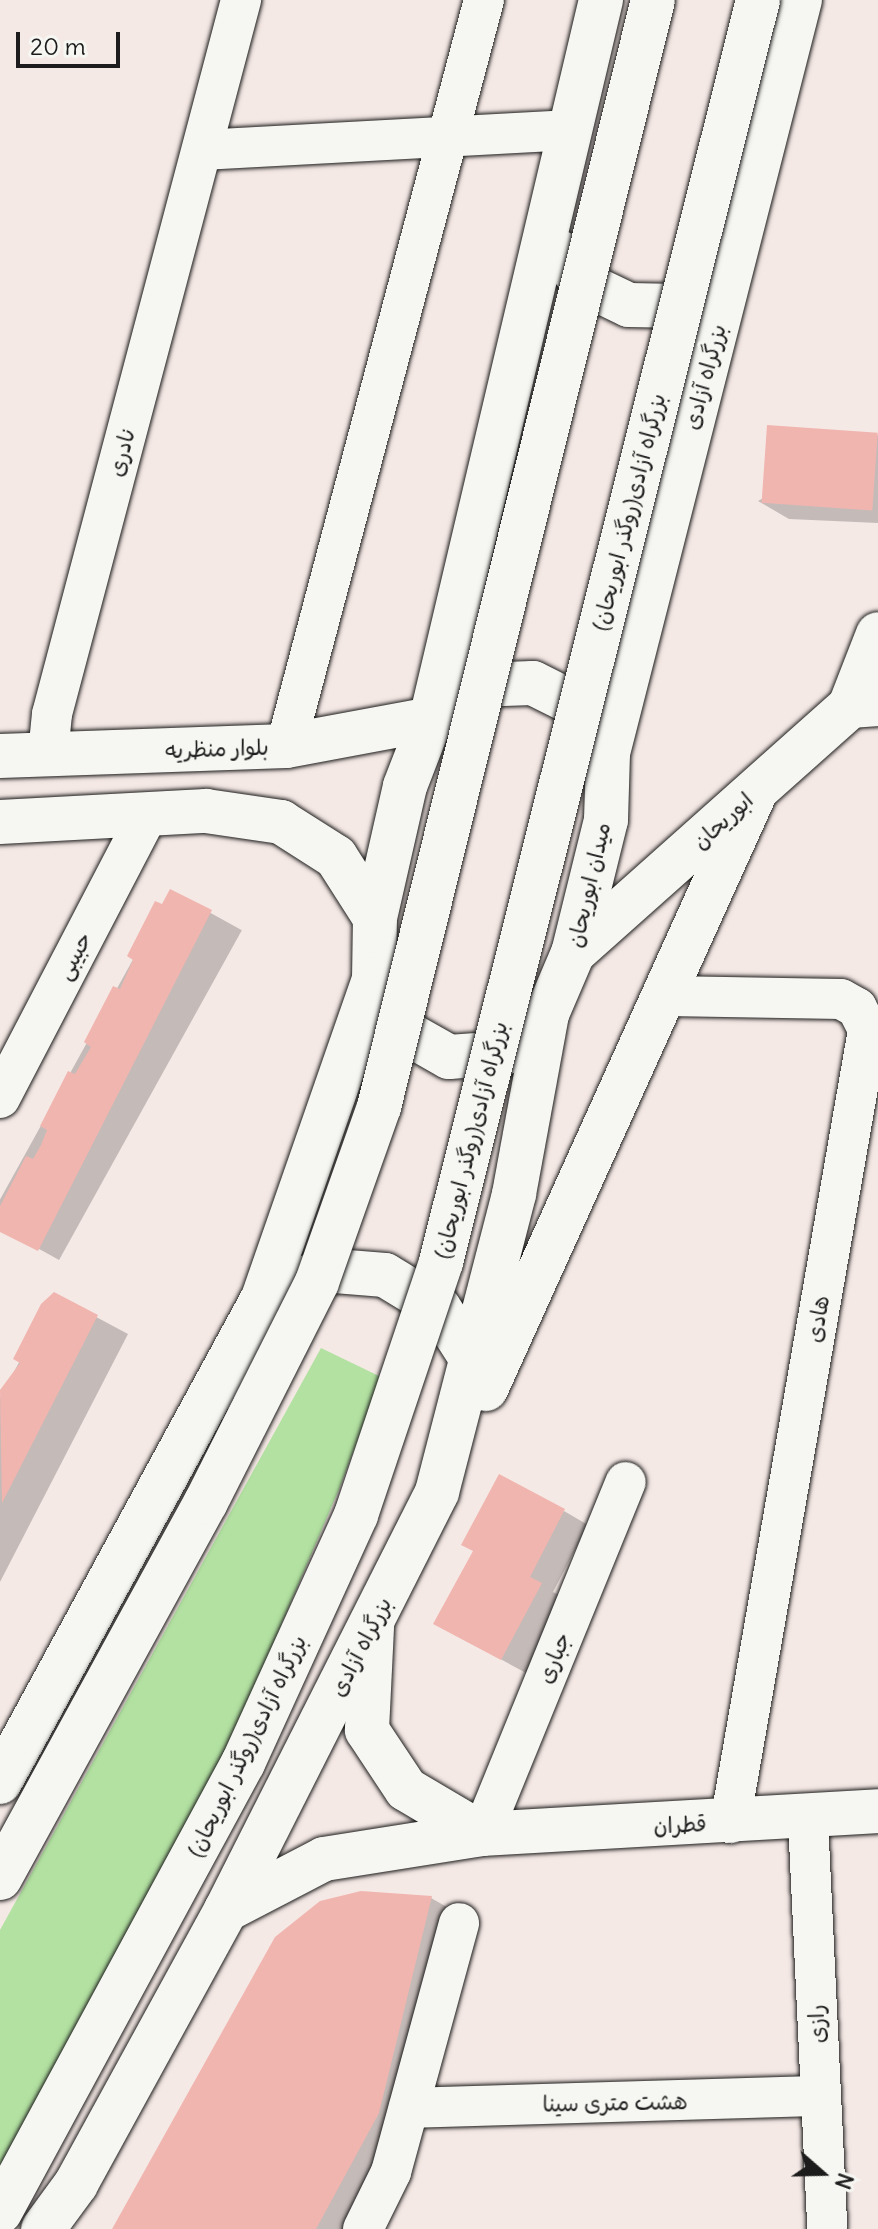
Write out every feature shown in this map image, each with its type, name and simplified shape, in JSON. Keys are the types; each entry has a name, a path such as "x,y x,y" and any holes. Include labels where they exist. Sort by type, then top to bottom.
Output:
{"main road":[{"path":"0,1782 263,1298 374,980 375,918 405,786 431,719 601,0"},
{"path":"0,1878 206,1502 317,1282 379,1107 653,0"},
{"name":"بزرگراه آزادی(روگذر ابوریحان)","path":"0,2212 243,1763 356,1515 441,1262 758,0"},
{"name":"بزرگراه آزادی","path":"608,753 800,0"},
{"path":"545,234 583,283 629,305 680,306 730,281"},
{"path":"864,705 878,634"},
{"path":"431,719 474,685 533,683 579,706 608,753"},
{"name":"ابوریحان","path":"573,953 755,793 864,705"},
{"name":"بلوار منظریه","path":"0,756 286,746 431,719"},
{"name":"میدان ابوریحان","path":"374,980 405,1032 449,1057 504,1053 547,1014 573,953 606,820 608,753"},
{"path":"437,1492 667,996 755,793"},
{"path":"0,822 206,811 281,822 336,857 375,918"},
{"name":"بزرگراه آزادی","path":"43,2229 76,2184 226,1910 437,1492 473,1361 547,1014"},
{"path":"263,1298 323,1270 385,1275 439,1308 473,1361"},
{"path":"372,1626 367,1730 406,1789 482,1834"},
{"name":"قطران","path":"226,1910 324,1859 482,1834 808,1819 878,1811"}],"street":[{"name":"نادری","path":"48,754 52,714 241,0"},
{"path":"286,746 484,0"},
{"path":"203,150 569,130"},
{"name":"حبیبی","path":"0,1098 148,814"},
{"name":"هادی","path":"667,996 841,999 857,1008 868,1030 730,1823"},
{"name":"جباری","path":"482,1834 626,1482"},
{"name":"رازی","path":"808,1819 827,2229"},
{"path":"363,2229 391,2172 459,1923"},
{"name":"هشت متری سینا","path":"409,2108 821,2096"}],"green space":[{"path":"321,1348 381,1377 340,1487 230,1745 0,2167 0,1930"}],"building":[{"path":"767,425 878,433 872,511 762,503"},
{"path":"170,889 212,910 38,1251 0,1232 0,1206 26,1156 33,1159 41,1145 47,1130 40,1126 68,1071 75,1074 91,1047 84,1042 113,986 120,989 133,960 127,956 155,901 162,904"},
{"path":"54,1292 98,1315 2,1503 0,1390 20,1363 13,1359 41,1304"},
{"path":"499,1474 565,1509 530,1577 542,1583 501,1660 433,1624 473,1551 461,1545"},
{"path":"361,1891 432,1896 379,2113 316,2229 112,2229 275,1937 320,1901"}]}
